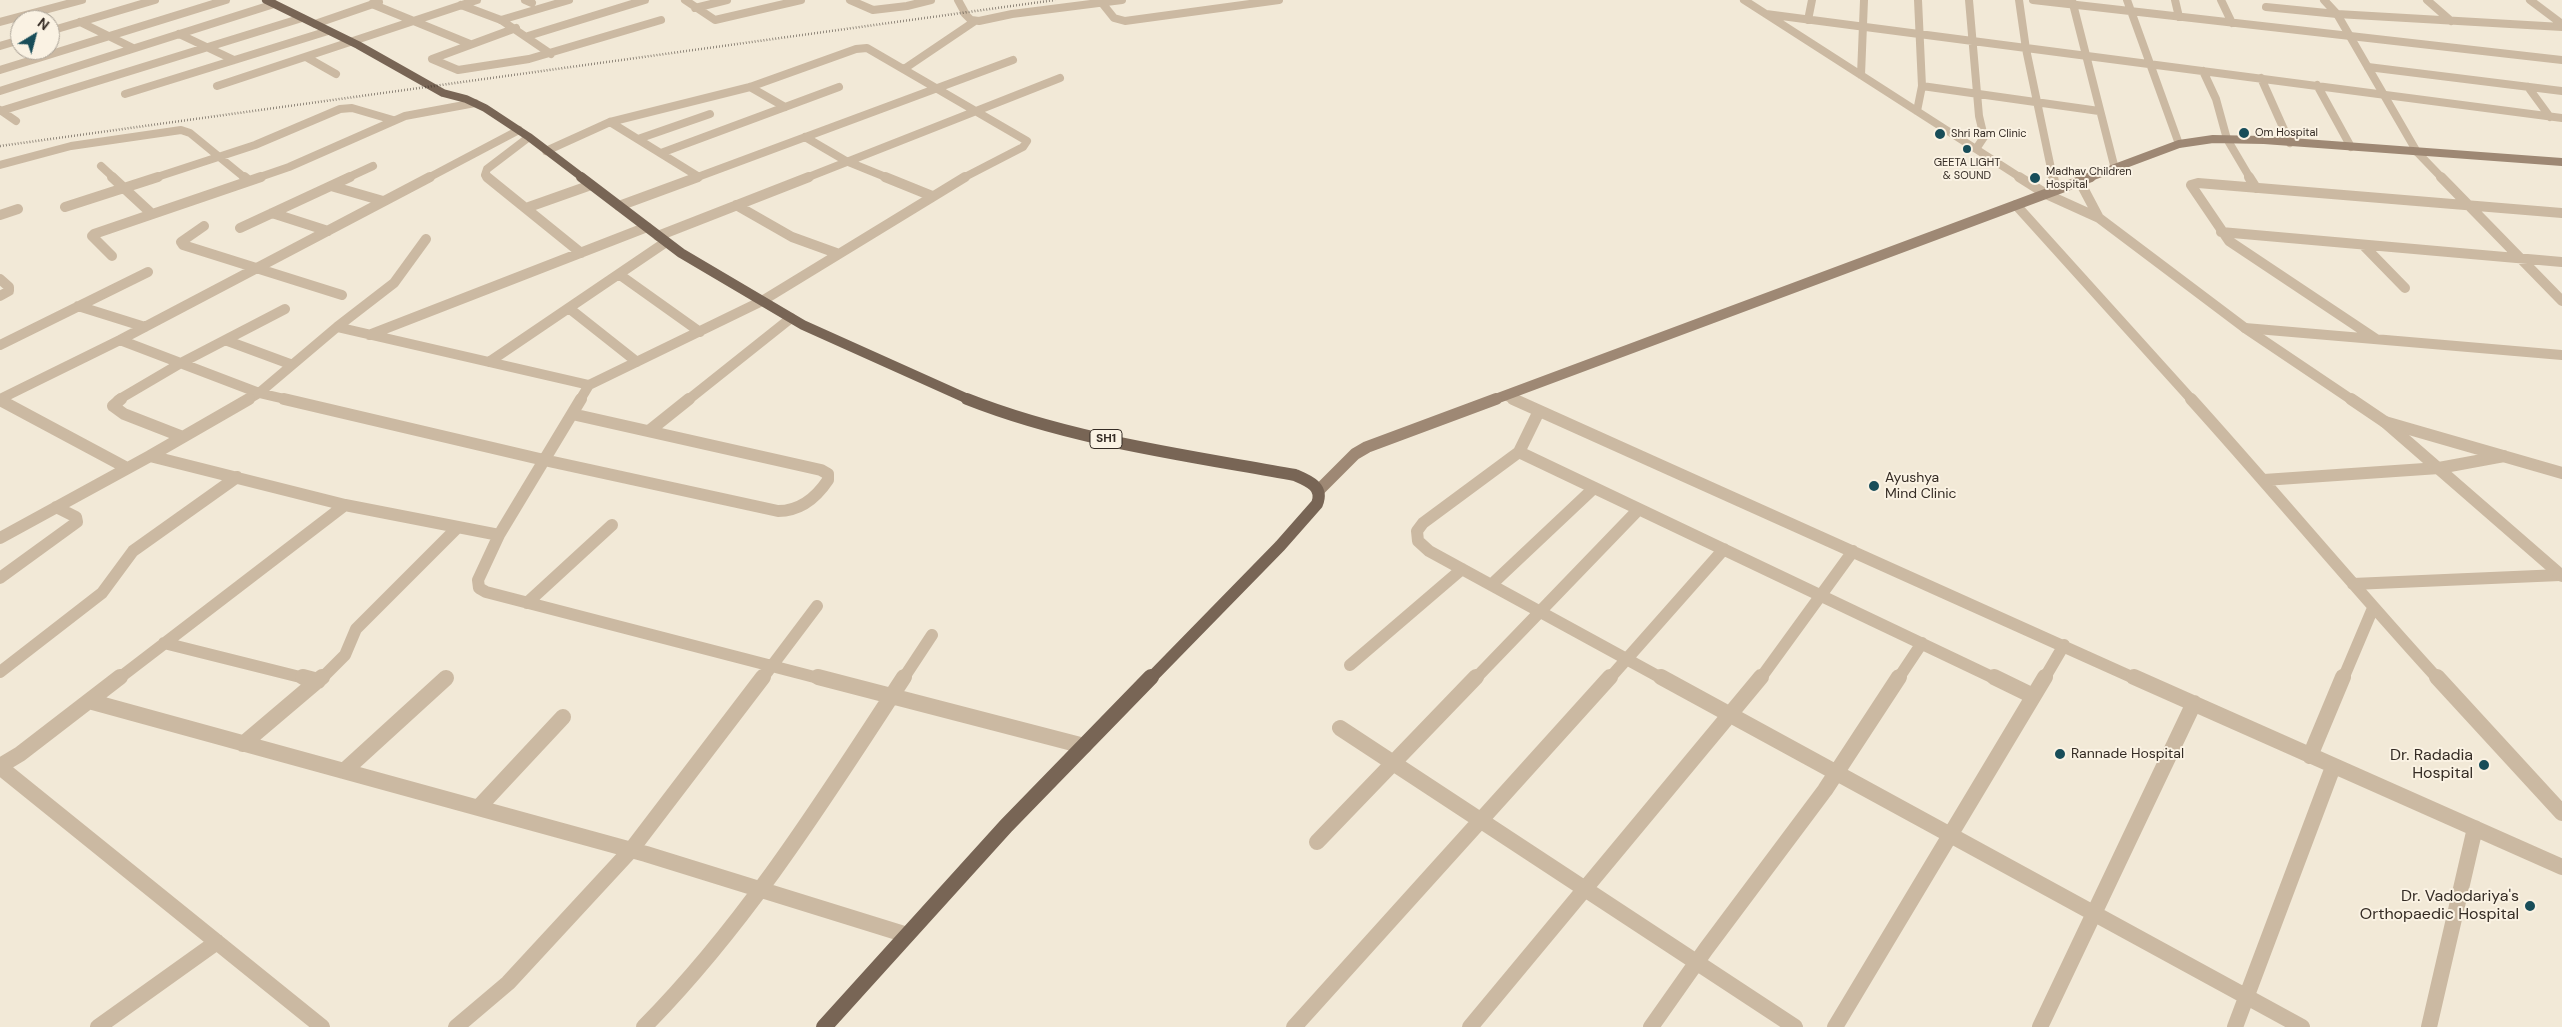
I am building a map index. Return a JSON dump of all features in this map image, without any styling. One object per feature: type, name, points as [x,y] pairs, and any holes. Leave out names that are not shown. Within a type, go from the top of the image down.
[{"type":"main road","name":"SH1","points":[[270,2],[352,42],[443,93],[475,103],[529,137],[681,253],[762,302],[791,318],[949,392],[1000,412],[1061,429],[1138,447],[1295,475],[1309,481],[1319,490]]},
{"type":"main road","points":[[824,1027],[1006,826],[1280,546],[1317,504],[1320,497],[1319,490],[1355,454],[1367,447],[2179,144],[2227,139],[2562,162]]},
{"type":"street","points":[[44,10],[82,0]]},
{"type":"street","points":[[60,27],[155,0]]},
{"type":"street","points":[[0,70],[226,0]]},
{"type":"street","points":[[315,24],[383,0]]},
{"type":"street","points":[[217,86],[477,0]]},
{"type":"street","points":[[501,20],[569,0]]},
{"type":"street","points":[[528,36],[645,0]]},
{"type":"street","points":[[685,0],[711,19],[721,20],[801,0]]},
{"type":"street","points":[[695,8],[727,0]]},
{"type":"street","points":[[850,0],[873,10],[907,6],[931,0]]},
{"type":"street","points":[[958,0],[964,12],[977,21]]},
{"type":"street","points":[[904,69],[977,21],[1122,0]]},
{"type":"street","points":[[1102,3],[1114,18],[1125,21],[1279,0]]},
{"type":"street","points":[[1744,0],[1976,149],[2099,218],[2245,328],[2385,422],[2561,575]]},
{"type":"street","points":[[1761,0],[1762,12]]},
{"type":"street","points":[[1808,20],[1812,0]]},
{"type":"street","points":[[1861,75],[1864,0]]},
{"type":"street","points":[[1917,111],[1922,86],[1918,0]]},
{"type":"street","points":[[1969,0],[1979,94],[1979,116],[1984,140],[1976,149]]},
{"type":"street","points":[[2019,0],[2051,192]]},
{"type":"street","points":[[2033,0],[2073,2],[2131,11],[2232,22],[2269,14],[2336,14],[2562,25]]},
{"type":"street","points":[[2127,0],[2149,66],[2179,144]]},
{"type":"street","points":[[2175,0],[2179,16]]},
{"type":"street","points":[[2221,0],[2232,22]]},
{"type":"street","points":[[2324,0],[2336,14],[2350,36],[2417,152],[2562,301]]},
{"type":"street","points":[[2427,0],[2451,21]]},
{"type":"street","points":[[2530,0],[2562,25]]},
{"type":"street","points":[[0,91],[179,34],[270,2]]},
{"type":"street","points":[[2073,2],[2115,169]]},
{"type":"street","points":[[372,4],[470,44]]},
{"type":"street","points":[[461,5],[501,20],[516,28],[551,54]]},
{"type":"street","points":[[1762,12],[1808,20],[2149,66],[2317,85],[2562,118]]},
{"type":"street","points":[[2269,14],[2350,36],[2562,60]]},
{"type":"street","points":[[0,111],[302,18]]},
{"type":"street","points":[[516,28],[432,59],[454,69],[464,70],[551,54],[661,20]]},
{"type":"street","points":[[80,22],[133,48]]},
{"type":"street","points":[[126,94],[328,31]]},
{"type":"street","points":[[179,34],[234,60]]},
{"type":"street","points":[[546,151],[610,122],[750,87],[862,48],[871,49],[936,89],[1024,138],[1027,144],[932,196],[762,302],[589,385],[499,535],[478,580],[479,588],[486,592],[1084,746]]},
{"type":"street","points":[[306,57],[336,74]]},
{"type":"street","points":[[619,206],[1014,60]]},
{"type":"street","points":[[2368,67],[2562,91]]},
{"type":"street","points":[[2203,71],[2216,99],[2227,139],[2256,188]]},
{"type":"street","points":[[489,362],[620,275],[662,239],[736,205],[1060,78]]},
{"type":"street","points":[[2261,78],[2290,143]]},
{"type":"street","points":[[2317,85],[2351,147]]},
{"type":"street","points":[[1922,86],[2099,110]]},
{"type":"street","points":[[750,87],[785,108]]},
{"type":"street","points":[[660,153],[840,87]]},
{"type":"street","points":[[2528,87],[2550,117]]},
{"type":"street","points":[[112,256],[92,236],[94,234],[289,167],[393,120],[418,113],[475,103]]},
{"type":"street","points":[[65,207],[255,145],[344,108],[352,108],[393,120]]},
{"type":"street","points":[[0,111],[16,121]]},
{"type":"street","points":[[638,139],[710,114]]},
{"type":"street","points":[[610,122],[699,177]]},
{"type":"street","points":[[0,165],[71,146],[181,130],[190,133],[248,181]]},
{"type":"street","points":[[0,400],[145,327],[519,130]]},
{"type":"street","points":[[529,137],[485,172],[581,253]]},
{"type":"street","points":[[805,137],[846,161],[932,196]]},
{"type":"street","points":[[101,166],[152,214]]},
{"type":"street","points":[[240,228],[373,166]]},
{"type":"street","points":[[2080,182],[2099,218]]},
{"type":"street","points":[[2376,339],[2228,241],[2191,185],[2198,182],[2562,213]]},
{"type":"street","points":[[526,208],[591,185]]},
{"type":"street","points":[[330,186],[383,201]]},
{"type":"street","points":[[736,205],[792,237],[839,254]]},
{"type":"street","points":[[2016,205],[2264,480],[2373,608],[2562,814]]},
{"type":"street","points":[[0,215],[18,209]]},
{"type":"street","points":[[272,213],[328,230]]},
{"type":"street","points":[[204,226],[182,239],[183,245],[342,295]]},
{"type":"street","points":[[369,334],[647,228]]},
{"type":"street","points":[[2221,232],[2562,262]]},
{"type":"street","points":[[0,538],[150,456],[259,393],[290,364],[394,283],[426,238]]},
{"type":"street","points":[[2363,245],[2405,288]]},
{"type":"street","points":[[0,344],[148,272]]},
{"type":"street","points":[[620,275],[700,332]]},
{"type":"street","points":[[0,279],[9,287],[9,291],[0,296]]},
{"type":"street","points":[[78,306],[145,327]]},
{"type":"street","points":[[183,437],[124,414],[113,406],[117,401],[181,363],[285,309]]},
{"type":"street","points":[[570,310],[637,362]]},
{"type":"street","points":[[649,431],[791,318]]},
{"type":"street","points":[[337,327],[589,385]]},
{"type":"street","points":[[2245,328],[2562,355]]},
{"type":"street","points":[[120,340],[259,393],[544,460],[786,512],[803,506],[828,480],[828,474],[821,470],[572,414]]},
{"type":"street","points":[[225,340],[290,364]]},
{"type":"street","points":[[1507,396],[2333,767],[2562,867]]},
{"type":"street","points":[[0,400],[127,468]]},
{"type":"street","points":[[1539,411],[1519,452],[1423,523],[1417,530],[1418,541],[1429,551],[1732,714],[1950,836],[2302,1027]]},
{"type":"street","points":[[2385,422],[2562,473]]},
{"type":"street","points":[[1519,452],[2034,696]]},
{"type":"street","points":[[150,456],[345,505],[499,535]]},
{"type":"street","points":[[2264,480],[2439,468],[2504,456]]},
{"type":"street","points":[[0,672],[102,593],[110,585],[123,560],[133,551],[236,477]]},
{"type":"street","points":[[1490,585],[1594,488]]},
{"type":"street","points":[[322,1027],[0,767],[345,505]]},
{"type":"street","points":[[0,578],[77,522],[76,517],[56,507]]},
{"type":"street","points":[[1317,842],[1639,509]]},
{"type":"street","points":[[527,603],[612,525]]},
{"type":"street","points":[[243,744],[318,681],[345,655],[356,628],[458,527]]},
{"type":"street","points":[[1294,1027],[1480,819],[1629,659],[1724,549]]},
{"type":"street","points":[[1470,1027],[1732,714],[1773,663],[1820,594],[1854,551]]},
{"type":"street","points":[[1350,665],[1462,569]]},
{"type":"street","points":[[2352,584],[2561,575]]},
{"type":"street","points":[[456,1027],[508,983],[631,850],[817,606]]},
{"type":"street","points":[[2310,756],[2373,608]]},
{"type":"street","points":[[644,1027],[672,1000],[712,953],[760,890],[893,696],[932,635]]},
{"type":"street","points":[[164,643],[318,681]]},
{"type":"street","points":[[1651,1027],[1837,772],[1922,643]]},
{"type":"street","points":[[1835,1027],[2064,645]]},
{"type":"street","points":[[344,770],[446,678]]},
{"type":"street","points":[[88,701],[631,850],[907,935]]},
{"type":"street","points":[[2040,1027],[2092,913],[2194,703]]},
{"type":"street","points":[[478,808],[564,717]]},
{"type":"street","points":[[1340,728],[1795,1027]]},
{"type":"street","points":[[2235,1027],[2333,767]]},
{"type":"street","points":[[2429,1027],[2475,828]]},
{"type":"street","points":[[98,1027],[217,942]]},
{"type":"railway","points":[[0,146],[1055,0]]},
{"type":"place","name":"Om Hospital","points":[[2244,133]]},
{"type":"place","name":"Shri Ram Clinic","points":[[1940,134]]},
{"type":"place","name":"GEETA LIGHT & SOUND","points":[[1967,149]]},
{"type":"place","name":"Madhav Children Hospital","points":[[2035,178]]},
{"type":"place","name":"Ayushya Mind Clinic","points":[[1874,486]]},
{"type":"place","name":"Rannade Hospital","points":[[2060,754]]},
{"type":"place","name":"Dr. Radadia Hospital","points":[[2484,765]]},
{"type":"place","name":"Dr. Vadodariya's Orthopaedic Hospital","points":[[2530,906]]}]
